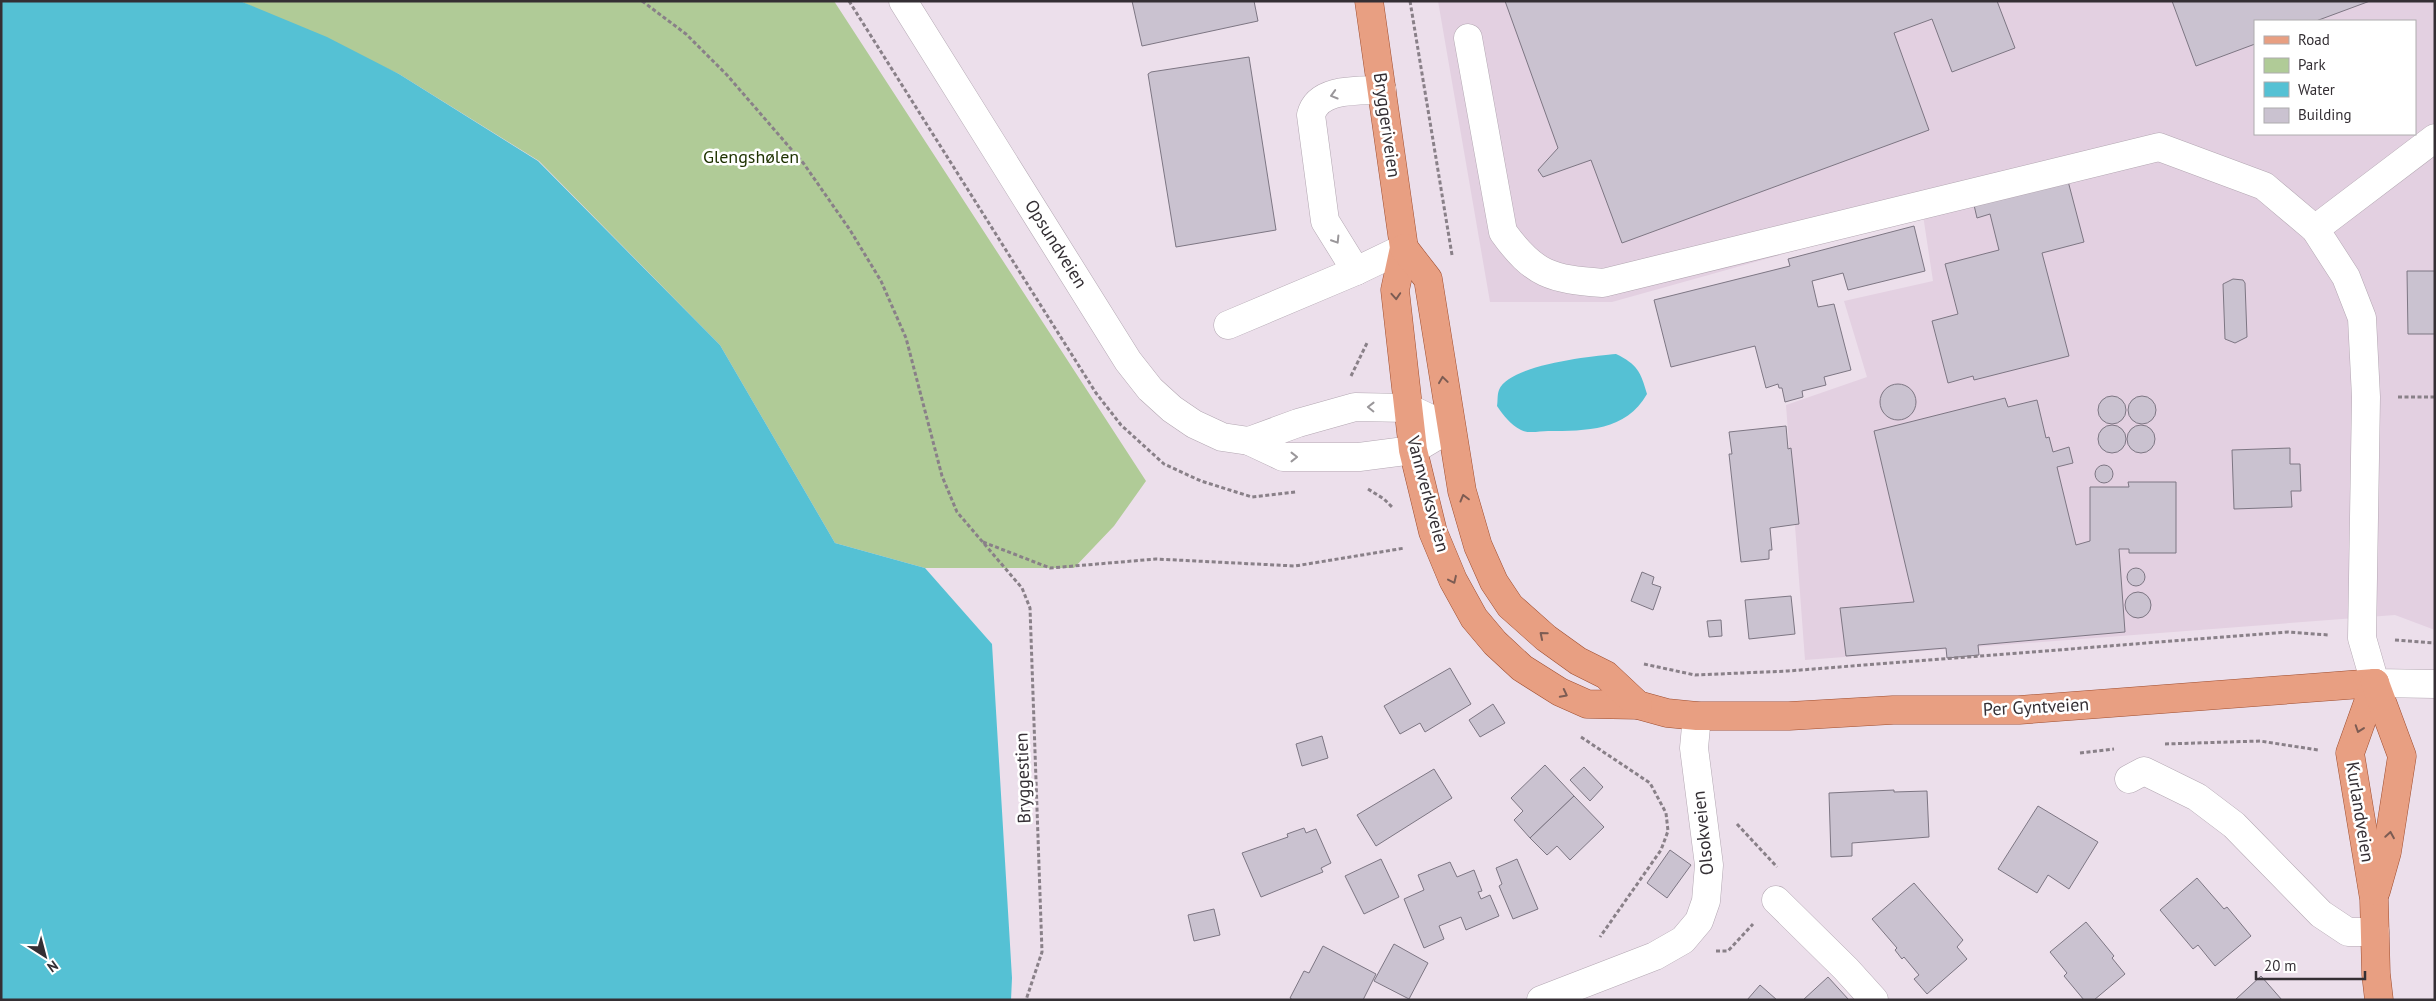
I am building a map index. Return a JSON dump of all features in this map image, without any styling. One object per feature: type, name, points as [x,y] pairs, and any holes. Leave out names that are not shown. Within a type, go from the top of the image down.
[{"type":"main road","name":"Bryggeriveien","points":[[1369,1],[1404,248],[1395,290],[1408,408]]},
{"type":"main road","name":"Bryggeriveien","points":[[1404,248],[1428,279],[1450,428]]},
{"type":"main road","name":"Vannverksveien","points":[[1408,408],[1413,450],[1433,532],[1452,580],[1474,618],[1495,643],[1522,668],[1560,692],[1587,704],[1638,705],[1667,713],[1697,716]]},
{"type":"main road","name":"Vannverksveien","points":[[1450,428],[1462,491],[1478,546],[1494,582],[1510,606],[1546,638],[1578,661],[1606,675],[1638,705]]},
{"type":"main road","name":"Per Gyntveien","points":[[1697,716],[1789,716],[1894,710],[2020,710],[2375,683]]},
{"type":"main road","name":"Kurlandveien","points":[[2374,899],[2387,852],[2402,756],[2375,683]]},
{"type":"main road","name":"Kurlandveien","points":[[2375,683],[2350,753],[2374,899],[2374,932],[2380,1000]]},
{"type":"street","name":"Opsundveien","points":[[902,1],[1128,361],[1150,389],[1172,409],[1194,424],[1222,437],[1249,441],[1283,457],[1359,457],[1413,450],[1450,428]]},
{"type":"street","points":[[1468,38],[1503,232],[1518,254],[1543,273],[1580,281],[1603,283],[2159,147],[2264,186],[2315,229],[2346,278],[2362,318],[2366,397],[2362,638],[2375,683],[2435,684]]},
{"type":"street","points":[[1356,271],[1325,221],[1311,115],[1317,104],[1331,94],[1382,90]]},
{"type":"street","points":[[2315,229],[2435,138]]},
{"type":"street","points":[[1228,325],[1356,271],[1404,248]]},
{"type":"street","name":"Opsundveien","points":[[1249,441],[1298,423],[1355,407],[1408,408],[1450,428]]},
{"type":"street","name":"Olsokveien","points":[[1541,1000],[1655,956],[1683,940],[1699,921],[1709,886],[1709,865],[1694,748],[1697,716]]},
{"type":"street","points":[[2129,779],[2144,771],[2197,797],[2234,826],[2321,914],[2348,932],[2374,932]]},
{"type":"street","points":[[1781,904],[1874,1000]]},
{"type":"path","name":"Bryggestien","points":[[642,1],[686,34],[727,75],[804,164],[850,230],[881,281],[906,338],[942,476],[957,512],[1022,588],[1030,608],[1042,952],[1026,1000]]},
{"type":"path","points":[[1410,1],[1454,262]]},
{"type":"path","points":[[1352,382],[1351,375],[1372,335]]},
{"type":"path","points":[[982,542],[1050,568],[1156,559],[1295,566],[1406,548]]},
{"type":"path","points":[[1641,662],[1695,676],[1788,671],[2288,632],[2435,643]]},
{"type":"path","points":[[1575,734],[1650,783],[1666,813],[1668,831],[1661,850],[1600,937]]},
{"type":"path","points":[[2204,741],[2260,741],[2322,751]]},
{"type":"path","points":[[1683,940],[1717,952],[1728,951],[1781,904],[1790,881],[1733,819]]},
{"type":"shaded area","points":[[1438,1],[2435,1],[2435,630],[2395,615],[1805,660],[1786,405],[1867,377],[1844,301],[1933,281],[1923,215],[1612,302],[1490,302]]},
{"type":"green space","name":"Glengshølen","points":[[240,1],[834,1],[1146,481],[1114,526],[1074,568],[925,568],[835,543],[720,345],[539,161],[399,74]]},
{"type":"water","points":[[1,1],[240,1],[327,37],[399,74],[538,161],[720,345],[835,543],[925,568],[992,644],[1012,978],[1011,1000],[1,1000]]},
{"type":"water","points":[[1616,354],[1629,361],[1637,369],[1647,394],[1638,406],[1616,422],[1590,429],[1527,432],[1510,422],[1497,406],[1499,390],[1506,381],[1518,374],[1552,363]]},
{"type":"building","points":[[1132,1],[1254,1],[1258,21],[1142,46]]},
{"type":"building","points":[[1505,1],[1997,1],[2015,48],[1952,72],[1932,19],[1894,33],[1929,130],[1622,243],[1591,160],[1543,177],[1538,170],[1558,148]]},
{"type":"building","points":[[2172,1],[2370,1],[2319,20],[2254,20],[2254,44],[2196,66]]},
{"type":"building","points":[[1249,57],[1276,230],[1176,247],[1148,74]]},
{"type":"building","points":[[2068,181],[2084,242],[2042,253],[2069,356],[1974,380],[1973,376],[1948,383],[1932,321],[1958,314],[1945,264],[1999,250],[1990,214],[1977,218],[1974,205]]},
{"type":"building","points":[[1914,226],[1925,271],[1848,290],[1843,273],[1812,281],[1818,307],[1834,304],[1851,370],[1824,377],[1826,385],[1802,391],[1803,397],[1785,402],[1782,388],[1779,388],[1778,384],[1766,388],[1755,346],[1671,367],[1654,300],[1790,266],[1788,259]]},
{"type":"building","points":[[2407,271],[2435,271],[2435,334],[2408,334]]},
{"type":"building","points":[[2233,279],[2243,280],[2245,283],[2247,337],[2235,343],[2225,339],[2223,284]]},
{"type":"building","points":[[1898,384],[1905,385],[1911,389],[1915,395],[1915,409],[1911,415],[1905,419],[1898,420],[1891,419],[1885,415],[1881,409],[1880,402],[1881,395],[1885,389],[1891,385]]},
{"type":"building","points":[[2112,396],[2122,400],[2126,410],[2122,420],[2112,424],[2102,420],[2098,410],[2102,400]]},
{"type":"building","points":[[2142,396],[2152,400],[2156,410],[2152,420],[2142,424],[2132,420],[2128,410],[2132,400]]},
{"type":"building","points":[[2005,398],[2008,407],[2037,400],[2046,438],[2049,437],[2053,452],[2069,447],[2073,463],[2057,467],[2076,545],[2090,541],[2090,487],[2129,487],[2128,482],[2176,482],[2176,553],[2129,553],[2129,549],[2119,549],[2125,632],[1978,645],[1979,655],[1947,658],[1946,648],[1846,656],[1840,608],[1914,602],[1874,431]]},
{"type":"building","points":[[2112,425],[2122,429],[2126,439],[2122,449],[2112,453],[2102,449],[2098,439],[2102,429]]},
{"type":"building","points":[[2141,425],[2151,429],[2155,439],[2151,449],[2141,453],[2131,449],[2127,439],[2131,429]]},
{"type":"building","points":[[1786,426],[1788,449],[1791,448],[1799,524],[1770,528],[1772,550],[1769,550],[1769,559],[1741,562],[1729,454],[1732,454],[1729,432]]},
{"type":"building","points":[[2290,448],[2290,464],[2300,464],[2301,491],[2291,491],[2292,507],[2234,509],[2232,450]]},
{"type":"building","points":[[2104,465],[2110,468],[2113,474],[2110,480],[2104,483],[2098,480],[2095,474],[2098,468]]},
{"type":"building","points":[[2132,568],[2140,568],[2145,573],[2143,584],[2132,586],[2127,581],[2127,573]]},
{"type":"building","points":[[1642,572],[1654,577],[1652,584],[1661,587],[1653,610],[1631,601]]},
{"type":"building","points":[[2138,592],[2147,596],[2151,605],[2147,614],[2138,618],[2129,614],[2125,605],[2129,596]]},
{"type":"building","points":[[1791,596],[1795,634],[1749,639],[1745,600]]},
{"type":"building","points":[[1721,620],[1722,636],[1709,637],[1707,621]]},
{"type":"building","points":[[1450,668],[1471,704],[1425,732],[1420,723],[1400,734],[1384,706]]},
{"type":"building","points":[[1493,704],[1505,723],[1480,737],[1469,720]]},
{"type":"building","points":[[1322,736],[1328,758],[1302,766],[1296,744]]},
{"type":"building","points":[[1545,765],[1574,796],[1530,838],[1514,820],[1523,811],[1511,798]]},
{"type":"building","points":[[1584,767],[1603,787],[1590,801],[1570,780]]},
{"type":"building","points":[[1434,769],[1452,798],[1376,846],[1357,815]]},
{"type":"building","points":[[1894,790],[1894,792],[1927,791],[1929,837],[1852,843],[1852,856],[1831,857],[1829,793]]},
{"type":"building","points":[[1574,796],[1604,827],[1570,860],[1557,846],[1547,855],[1530,838]]},
{"type":"building","points":[[2038,806],[2098,842],[2069,889],[2048,875],[2037,893],[1998,869]]},
{"type":"building","points":[[1304,828],[1306,833],[1316,829],[1331,863],[1321,868],[1323,872],[1261,897],[1242,853],[1288,837],[1287,834]]},
{"type":"building","points":[[1670,850],[1691,865],[1667,898],[1647,883]]},
{"type":"building","points":[[1381,859],[1399,897],[1364,914],[1345,876]]},
{"type":"building","points":[[1517,859],[1538,909],[1513,919],[1499,886],[1502,884],[1496,868]]},
{"type":"building","points":[[1450,862],[1457,877],[1474,870],[1482,891],[1478,892],[1481,899],[1490,895],[1499,916],[1466,930],[1461,917],[1439,926],[1444,939],[1424,948],[1404,899],[1424,890],[1418,875]]},
{"type":"building","points":[[2197,878],[2224,909],[2227,907],[2251,936],[2215,966],[2198,945],[2193,949],[2160,910]]},
{"type":"building","points":[[1914,883],[1963,940],[1957,947],[1967,959],[1927,994],[1914,979],[1919,975],[1904,957],[1902,959],[1895,950],[1897,948],[1872,919]]},
{"type":"building","points":[[1214,909],[1220,935],[1194,941],[1188,915]]},
{"type":"building","points":[[2086,922],[2114,956],[2112,958],[2125,974],[2094,1000],[2084,1000],[2064,976],[2067,973],[2050,952]]},
{"type":"building","points":[[1394,944],[1428,963],[1409,999],[1374,981]]},
{"type":"building","points":[[1323,946],[1376,974],[1363,1000],[1293,1000],[1290,998],[1304,971],[1309,973]]},
{"type":"building","points":[[2261,976],[2282,1000],[2235,1000]]},
{"type":"building","points":[[1828,977],[1849,1000],[1803,1000]]},
{"type":"building","points":[[1760,985],[1777,1000],[1747,1000]]}]
